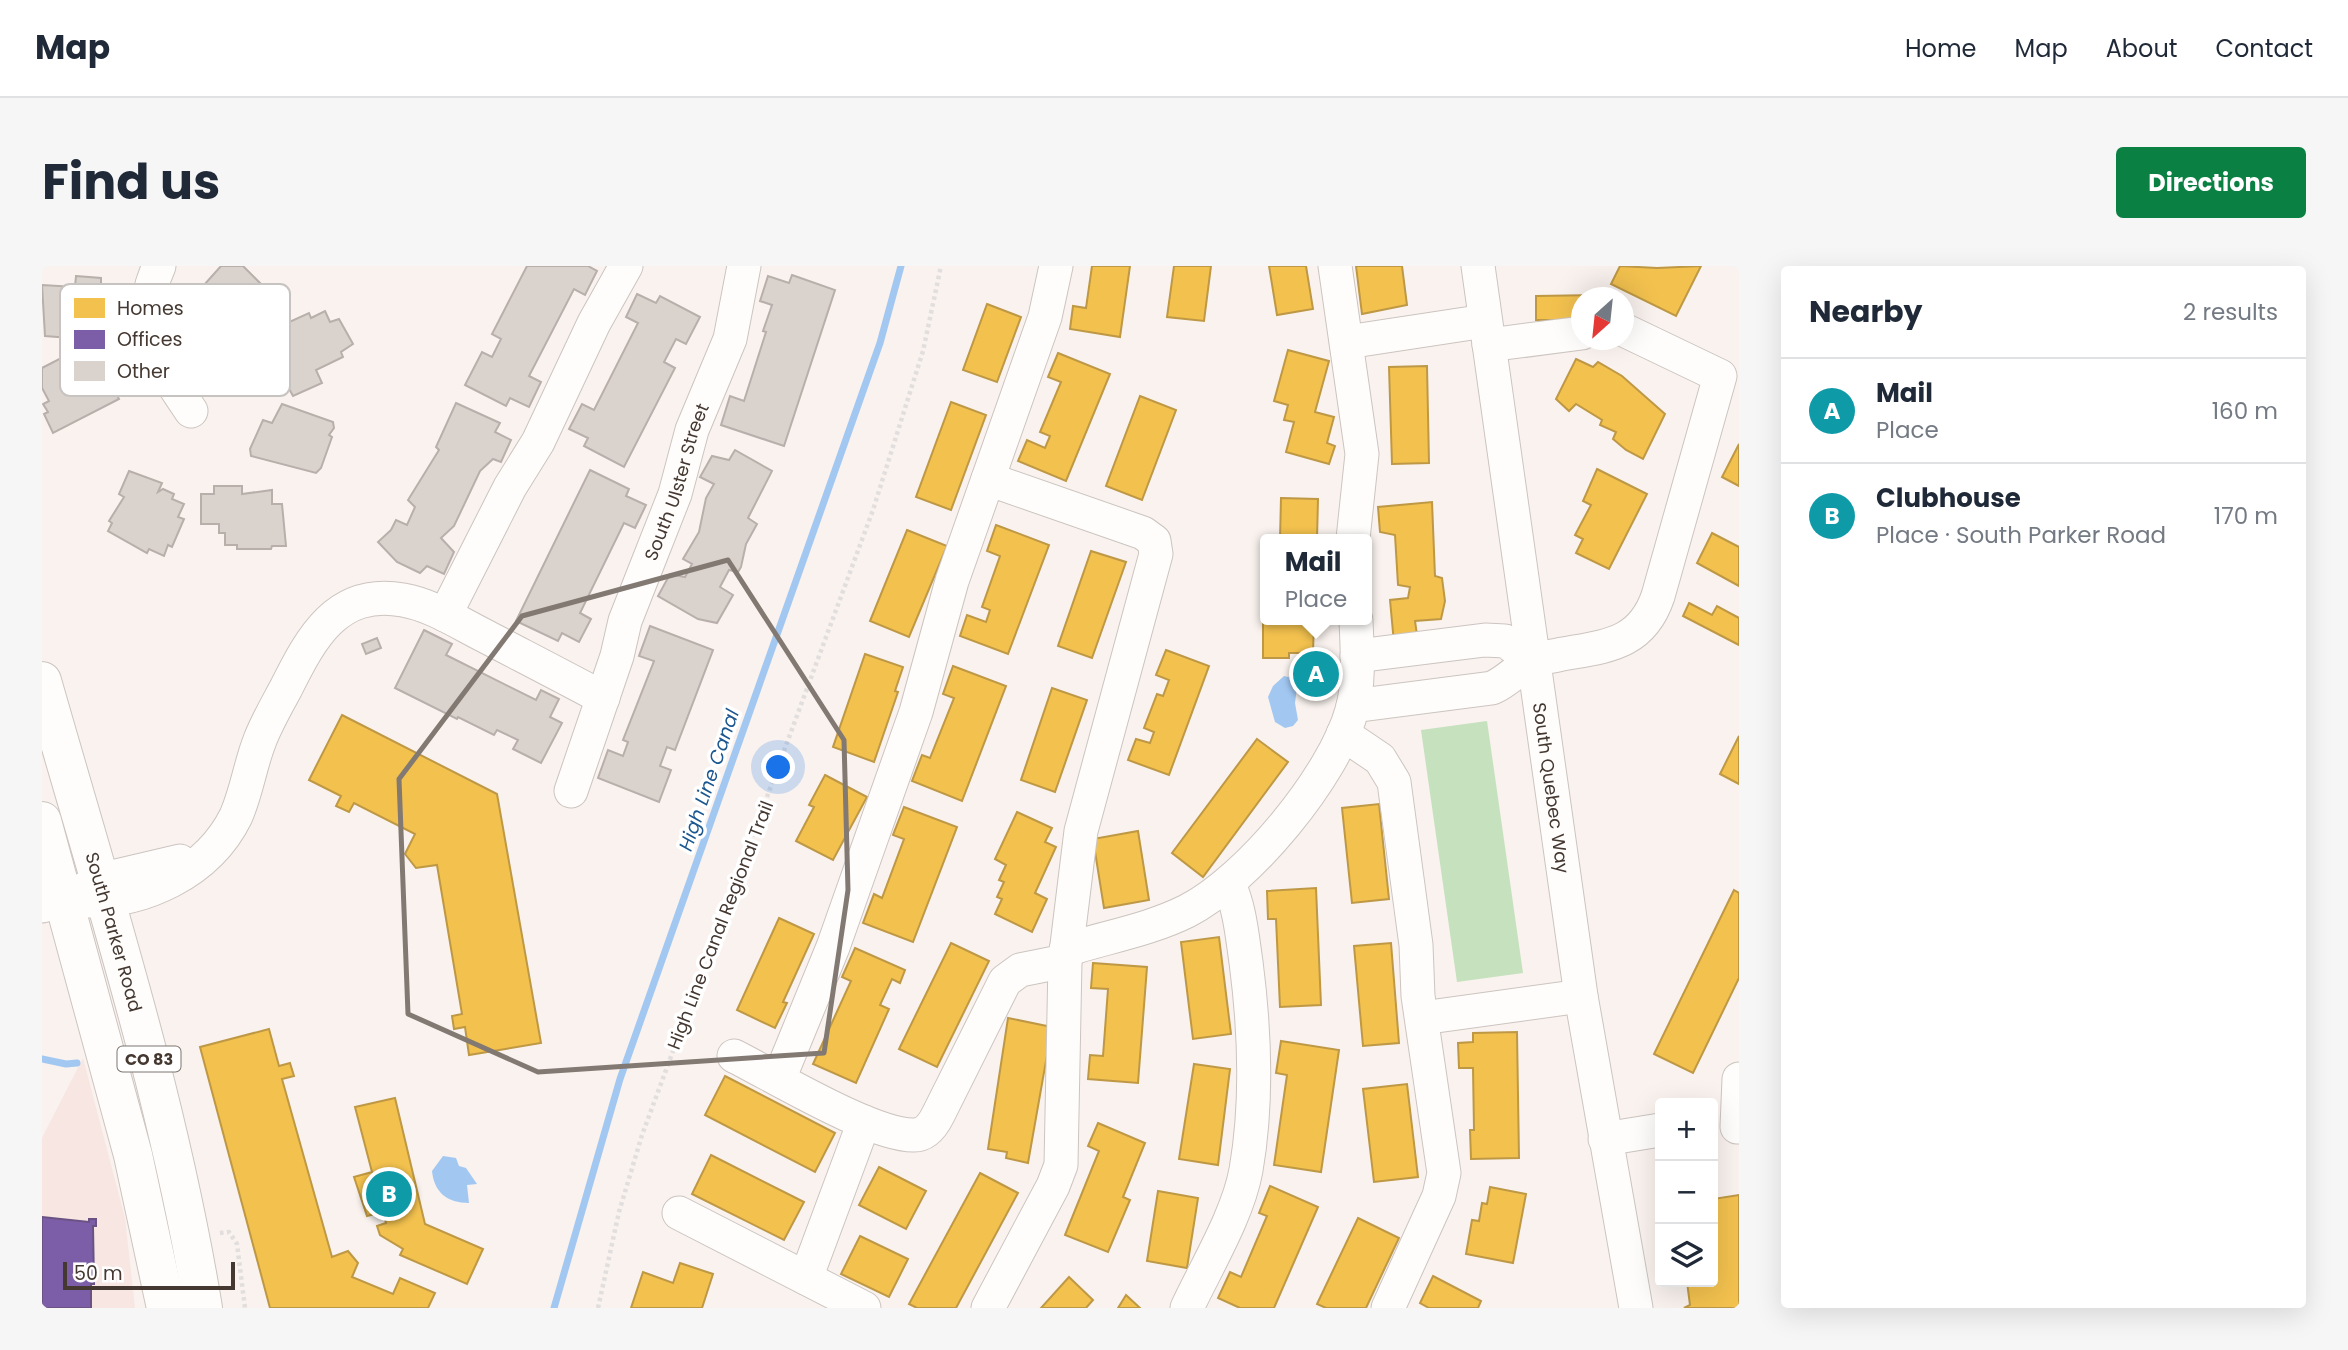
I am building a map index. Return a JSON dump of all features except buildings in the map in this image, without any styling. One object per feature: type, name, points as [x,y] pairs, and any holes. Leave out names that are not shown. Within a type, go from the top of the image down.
[{"type":"main road","name":"South Parker Road","points":[[42,681],[167,1127],[204,1308]]},
{"type":"main road","name":"South Parker Road","points":[[42,821],[54,903],[133,1155],[166,1308]]},
{"type":"street","points":[[154,284],[159,266]]},
{"type":"street","points":[[445,615],[510,487],[538,442],[594,323],[626,266]]},
{"type":"street","name":"South Ulster Street","points":[[571,792],[603,698],[625,621],[675,494],[692,430],[730,340],[744,266]]},
{"type":"street","points":[[779,1079],[859,878],[916,712],[946,603],[1045,317],[1056,266]]},
{"type":"street","points":[[1335,266],[1363,454],[1354,534]]},
{"type":"street","name":"South Quebec Way","points":[[1478,266],[1581,996],[1636,1308]]},
{"type":"street","points":[[1347,342],[1487,333],[1571,333]]},
{"type":"street","points":[[1348,720],[1492,688],[1510,680],[1533,660],[1620,641],[1647,623],[1658,596],[1720,376],[1634,335]]},
{"type":"street","points":[[181,396],[191,411]]},
{"type":"street","points":[[988,479],[1138,530],[1151,538],[1155,546],[1153,568],[1085,813],[1065,955],[1061,1165],[1053,1186],[988,1308]]},
{"type":"street","points":[[54,903],[102,891],[180,879],[225,835],[245,794],[262,734],[309,643],[322,625],[345,609],[374,600],[402,600],[445,615],[603,698]]},
{"type":"street","points":[[734,1056],[864,1122],[910,1135],[925,1132],[943,1106],[1005,981],[1020,970],[1176,916],[1229,884],[1299,804],[1348,720],[1357,656],[1356,625]]},
{"type":"street","points":[[1357,656],[1485,639],[1505,641],[1533,660]]},
{"type":"street","points":[[1348,720],[1380,759],[1394,782],[1416,945],[1422,1018],[1445,1178],[1440,1196],[1388,1308]]},
{"type":"street","points":[[1188,1308],[1233,1208],[1246,1170],[1254,1068],[1254,1025],[1240,920],[1229,884]]},
{"type":"street","points":[[1422,1018],[1581,996]]},
{"type":"street","points":[[1729,1127],[1739,1079]]},
{"type":"street","points":[[806,1278],[864,1122]]},
{"type":"street","points":[[1605,1139],[1655,1131]]},
{"type":"street","points":[[679,1213],[864,1308]]},
{"type":"path","name":"High Line Canal Regional Trail","points":[[598,1308],[619,1212],[642,1135],[873,510],[923,351],[941,266]]},
{"type":"path","points":[[220,1233],[229,1232],[237,1244],[245,1308]]},
{"type":"highlighted area","points":[[728,560],[844,740],[848,890],[824,1053],[538,1072],[408,1014],[399,779],[522,616]]},
{"type":"shaded area","points":[[83,1058],[125,1218],[135,1308],[42,1308],[42,1138]]},
{"type":"green space","points":[[1487,721],[1523,973],[1457,982],[1421,730]]},
{"type":"water","points":[[1284,676],[1292,678],[1297,688],[1295,703],[1298,720],[1293,726],[1285,728],[1275,722],[1268,697],[1273,686]]},
{"type":"water","points":[[443,1156],[456,1158],[459,1166],[466,1168],[477,1184],[467,1185],[469,1203],[448,1198],[436,1185],[432,1171]]},
{"type":"waterway","name":"High Line Canal","points":[[554,1308],[620,1079],[880,343],[901,266]]},
{"type":"waterway","points":[[42,1059],[66,1064],[77,1063]]},
{"type":"place","name":"Mail","points":[[1316,674]]},
{"type":"place","name":"Clubhouse","points":[[389,1194]]}]
